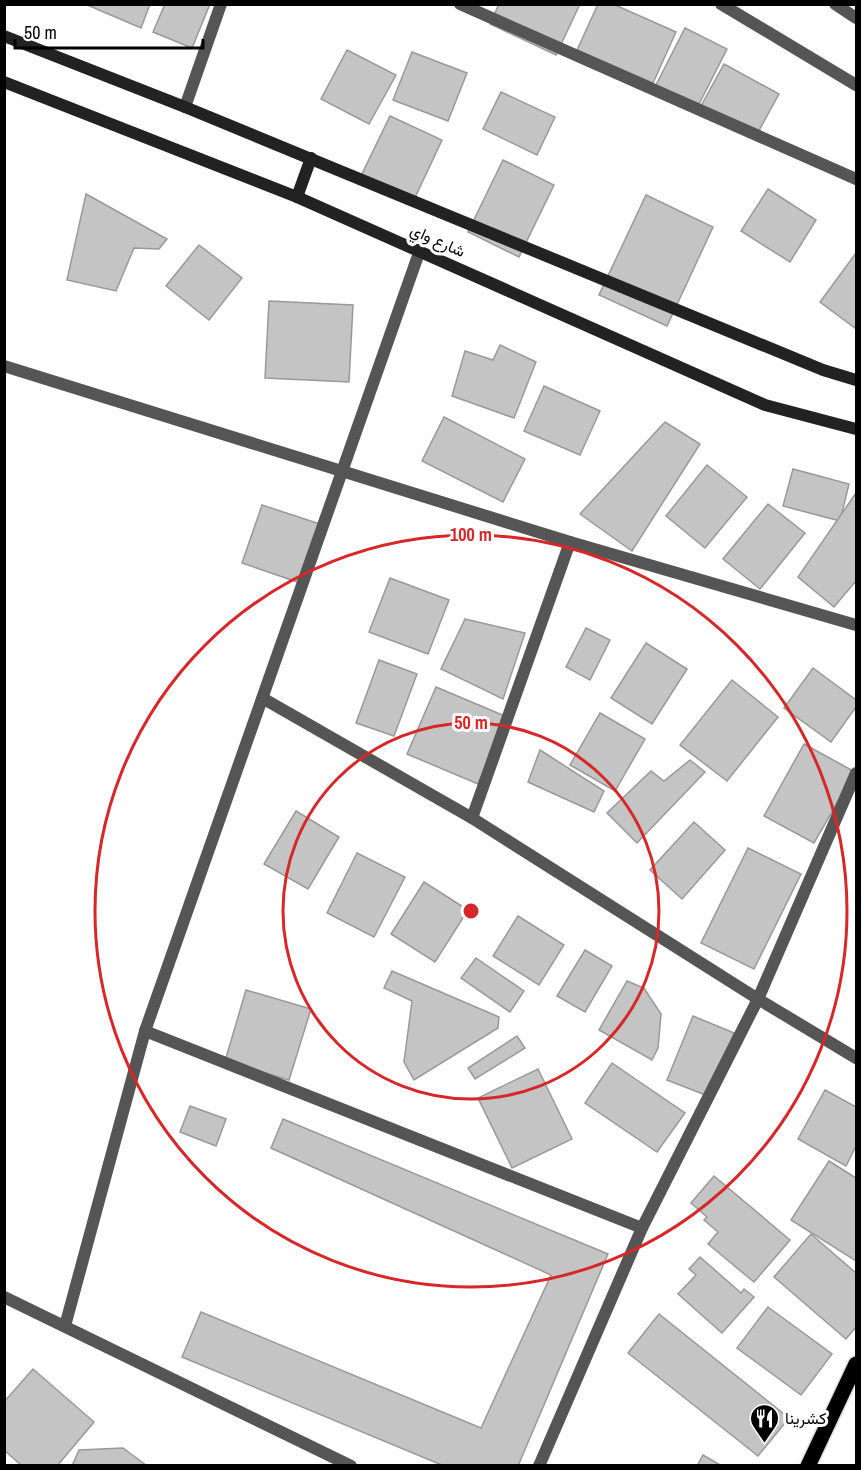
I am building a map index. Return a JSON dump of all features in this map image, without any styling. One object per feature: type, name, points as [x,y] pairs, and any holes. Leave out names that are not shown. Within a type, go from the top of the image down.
[{"type":"main road","points":[[808,1466],[856,1364]]},
{"type":"street","points":[[185,107],[221,4]]},
{"type":"street","points":[[460,4],[856,179]]},
{"type":"street","points":[[722,4],[856,85]]},
{"type":"street","points":[[835,4],[856,18]]},
{"type":"street","name":"شارع واي","points":[[4,36],[311,158],[823,370],[856,380]]},
{"type":"street","name":"شارع واي","points":[[4,82],[297,197],[765,405],[856,429]]},
{"type":"street","points":[[297,197],[311,158]]},
{"type":"street","points":[[65,1326],[145,1031],[264,699],[342,469],[420,250]]},
{"type":"street","points":[[4,366],[342,469],[570,542],[856,625]]},
{"type":"street","points":[[472,818],[570,542]]},
{"type":"street","points":[[264,699],[472,818],[758,999],[856,1058]]},
{"type":"street","points":[[539,1466],[642,1228],[758,999],[856,773]]},
{"type":"street","points":[[145,1031],[642,1228]]},
{"type":"street","points":[[4,1297],[351,1466]]},
{"type":"building","points":[[85,4],[150,4],[141,28]]},
{"type":"building","points":[[165,4],[210,4],[192,48],[153,32]]},
{"type":"building","points":[[499,4],[580,4],[556,55],[490,24]]},
{"type":"building","points":[[598,4],[613,4],[676,32],[653,83],[577,50]]},
{"type":"building","points":[[685,28],[727,49],[695,112],[653,91]]},
{"type":"building","points":[[347,50],[396,75],[369,124],[321,99]]},
{"type":"building","points":[[412,52],[467,73],[448,121],[393,100]]},
{"type":"building","points":[[724,64],[779,94],[756,136],[701,106]]},
{"type":"building","points":[[501,92],[555,117],[537,155],[483,129]]},
{"type":"building","points":[[390,116],[442,140],[412,204],[359,180]]},
{"type":"building","points":[[503,160],[554,185],[519,257],[468,232]]},
{"type":"building","points":[[768,189],[816,220],[790,262],[741,231]]},
{"type":"building","points":[[86,194],[167,239],[159,249],[134,248],[116,291],[67,280]]},
{"type":"building","points":[[646,195],[713,227],[667,326],[599,295]]},
{"type":"building","points":[[199,245],[242,278],[209,320],[166,286]]},
{"type":"building","points":[[856,253],[856,325],[855,328],[820,302]]},
{"type":"building","points":[[269,301],[353,305],[349,382],[265,378]]},
{"type":"building","points":[[500,345],[536,362],[514,418],[452,396],[465,351],[493,360]]},
{"type":"building","points":[[544,386],[600,411],[580,455],[524,431]]},
{"type":"building","points":[[444,417],[525,459],[503,502],[422,461]]},
{"type":"building","points":[[665,422],[700,444],[632,551],[580,514]]},
{"type":"building","points":[[707,465],[747,497],[705,548],[666,516]]},
{"type":"building","points":[[793,469],[849,484],[840,521],[783,506]]},
{"type":"building","points":[[856,493],[856,581],[834,607],[798,577]]},
{"type":"building","points":[[768,504],[805,533],[760,589],[723,559]]},
{"type":"building","points":[[262,505],[326,526],[306,585],[242,563]]},
{"type":"building","points":[[390,578],[449,600],[428,654],[369,632]]},
{"type":"building","points":[[465,619],[525,633],[503,699],[441,669]]},
{"type":"building","points":[[586,628],[610,640],[590,680],[566,667]]},
{"type":"building","points":[[646,643],[687,669],[652,724],[611,698]]},
{"type":"building","points":[[379,660],[417,674],[394,736],[356,723]]},
{"type":"building","points":[[813,668],[856,700],[856,707],[831,742],[784,708]]},
{"type":"building","points":[[732,680],[778,717],[727,781],[680,745]]},
{"type":"building","points":[[436,687],[507,717],[478,784],[407,754]]},
{"type":"building","points":[[600,713],[645,739],[615,791],[570,765]]},
{"type":"building","points":[[804,744],[855,772],[814,843],[764,816]]},
{"type":"building","points":[[540,750],[604,791],[594,812],[528,782]]},
{"type":"building","points":[[690,760],[705,772],[637,843],[607,813],[651,771],[664,781]]},
{"type":"building","points":[[296,811],[339,837],[308,889],[264,864]]},
{"type":"building","points":[[694,822],[725,850],[682,899],[650,870]]},
{"type":"building","points":[[748,848],[801,874],[754,969],[701,943]]},
{"type":"building","points":[[357,853],[405,877],[374,937],[327,913]]},
{"type":"building","points":[[424,882],[468,910],[435,962],[391,934]]},
{"type":"building","points":[[518,916],[564,945],[539,985],[493,956]]},
{"type":"building","points":[[585,950],[612,966],[585,1012],[557,996]]},
{"type":"building","points":[[476,958],[524,991],[510,1012],[461,978]]},
{"type":"building","points":[[392,971],[499,1017],[498,1028],[414,1080],[404,1062],[412,1001],[384,988]]},
{"type":"building","points":[[627,981],[644,988],[661,1014],[658,1048],[652,1060],[599,1030]]},
{"type":"building","points":[[246,990],[311,1009],[289,1080],[225,1061]]},
{"type":"building","points":[[693,1016],[734,1033],[708,1096],[667,1080]]},
{"type":"building","points":[[517,1036],[525,1048],[475,1079],[468,1068]]},
{"type":"building","points":[[612,1063],[685,1113],[657,1152],[585,1103]]},
{"type":"building","points":[[538,1069],[572,1139],[512,1168],[478,1098]]},
{"type":"building","points":[[825,1090],[856,1107],[856,1146],[846,1166],[798,1139]]},
{"type":"building","points":[[190,1106],[226,1119],[216,1146],[180,1132]]},
{"type":"building","points":[[283,1119],[608,1254],[518,1466],[444,1466],[182,1357],[201,1312],[481,1428],[551,1275],[271,1148]]},
{"type":"building","points":[[829,1161],[856,1178],[856,1261],[791,1220]]},
{"type":"building","points":[[714,1176],[790,1240],[754,1282],[708,1244],[718,1232],[704,1220],[707,1217],[691,1203]]},
{"type":"building","points":[[811,1234],[856,1273],[856,1327],[846,1339],[774,1277]]},
{"type":"building","points":[[700,1257],[741,1293],[744,1289],[754,1297],[722,1333],[678,1294],[696,1275],[689,1269]]},
{"type":"building","points":[[768,1307],[832,1354],[801,1395],[737,1348]]},
{"type":"building","points":[[659,1314],[789,1418],[758,1456],[628,1353]]},
{"type":"building","points":[[33,1369],[94,1422],[57,1466],[22,1466],[4,1450],[4,1402]]},
{"type":"building","points":[[123,1448],[147,1466],[72,1466],[79,1450]]},
{"type":"building","points":[[703,1455],[722,1466],[697,1466]]},
{"type":"place","name":"كشرينا","points":[[764,1444]]}]
